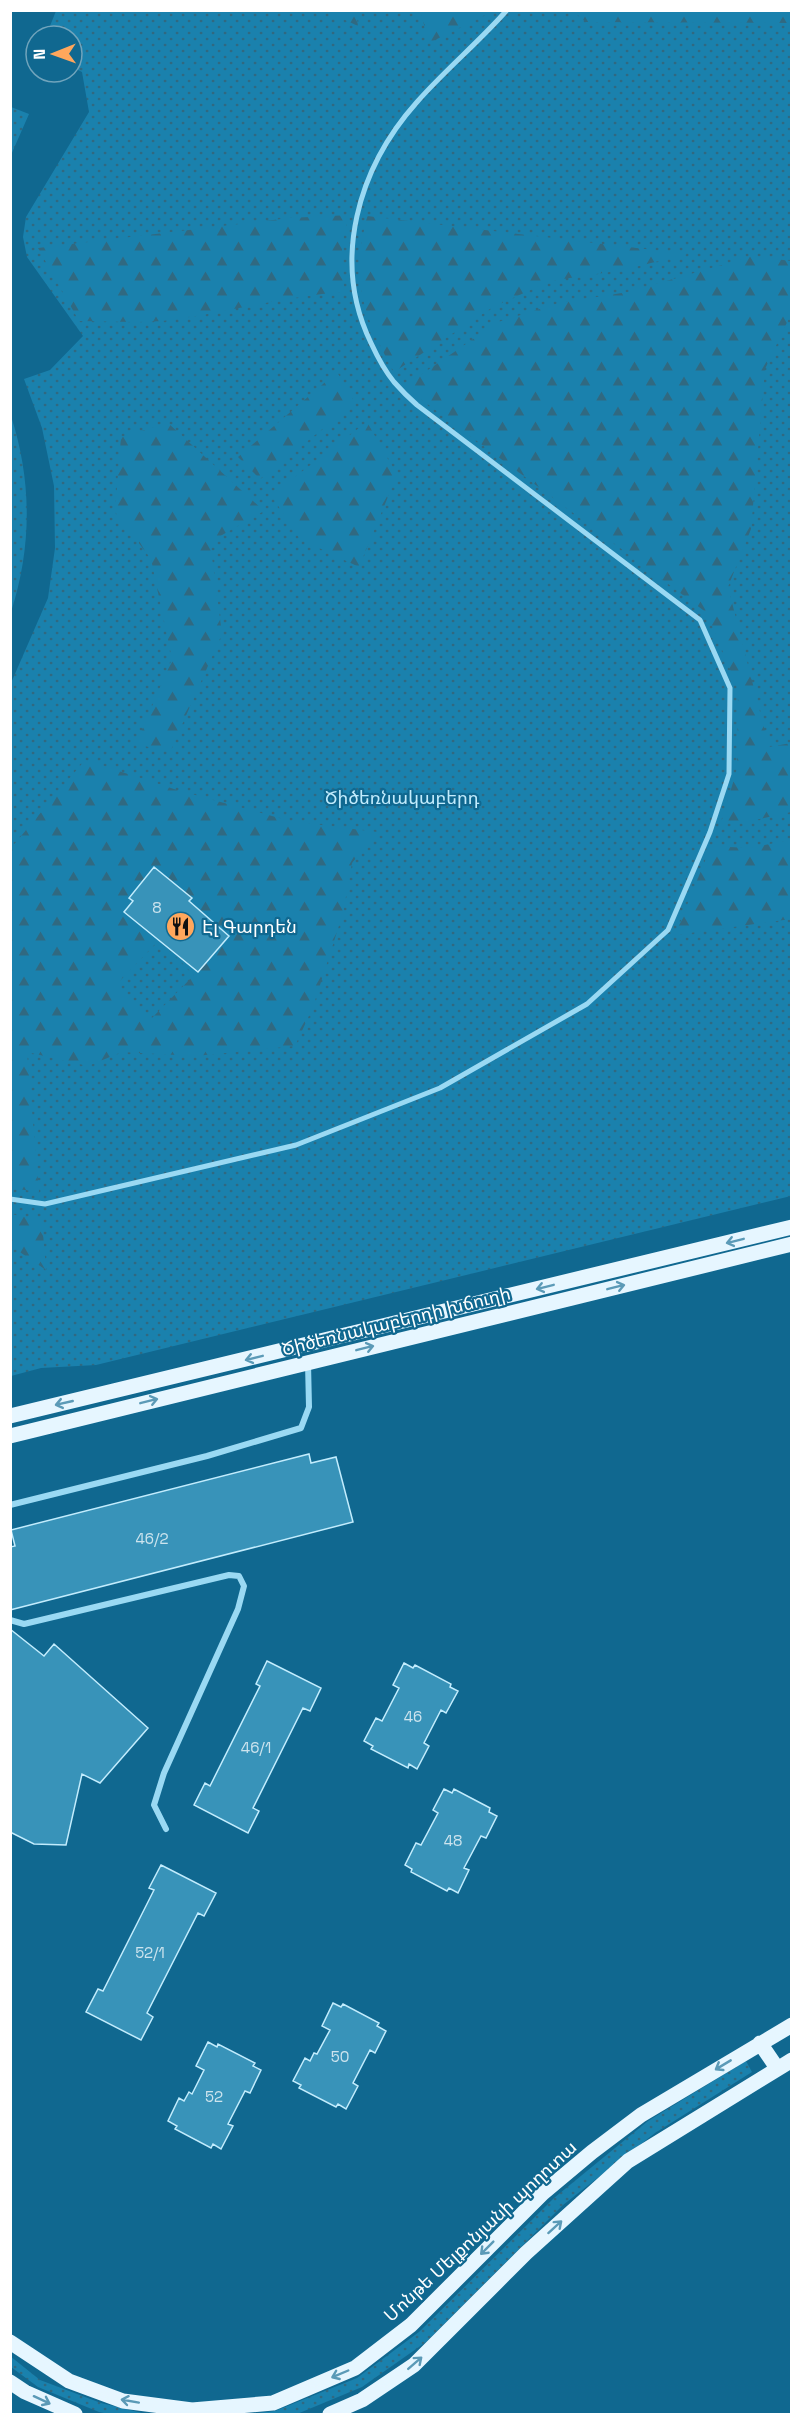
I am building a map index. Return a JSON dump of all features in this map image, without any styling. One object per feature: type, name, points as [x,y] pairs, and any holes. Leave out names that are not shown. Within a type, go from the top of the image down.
[{"type":"main road","name":"Ծիծեռնակաբերդի խճուղի","points":[[10,1416],[792,1227]]},
{"type":"main road","name":"Ծիծեռնակաբերդի խճուղի","points":[[10,1436],[792,1244]]},
{"type":"main road","points":[[10,1410],[28,1410]]},
{"type":"main road","name":"Մոնթե Մելքոնյանի պողոտա","points":[[10,2342],[69,2381],[123,2401],[192,2410],[273,2403],[355,2368],[411,2325],[543,2193],[592,2152],[641,2115],[792,2025]]},
{"type":"main road","points":[[760,2043],[777,2068]]},
{"type":"main road","points":[[330,2415],[362,2400],[414,2365],[526,2253],[628,2161],[792,2060]]},
{"type":"main road","points":[[10,2382],[25,2392],[75,2415]]},
{"type":"street","points":[[10,1199],[45,1204],[296,1145],[440,1088],[587,1004],[668,930],[710,832],[729,774],[730,688],[700,620],[417,405],[393,381],[361,322],[352,282],[352,238],[363,194],[377,163],[387,142],[416,102],[507,10]]},
{"type":"street","points":[[10,1495],[14,1504],[207,1456],[301,1428],[309,1407],[308,1362]]},
{"type":"street","points":[[10,1620],[24,1624],[229,1575],[239,1576],[244,1586],[238,1609],[164,1773],[154,1805],[166,1829]]},
{"type":"green space","points":[[420,10],[493,10],[493,11],[429,43]]},
{"type":"green space","name":"Ծիծեռնակաբերդ","points":[[56,11],[791,11],[791,1196],[96,1365],[41,1368],[11,1376],[11,683],[48,598],[55,548],[54,486],[42,428],[24,379],[50,370],[83,336],[27,257],[23,237],[26,217],[89,112],[84,83],[84,24],[51,24]]},
{"type":"green space","points":[[326,11],[356,11],[358,26]]},
{"type":"green space","points":[[573,11],[791,11],[791,23],[586,22]]},
{"type":"green space","points":[[11,107],[29,114],[11,155]]},
{"type":"green space","points":[[350,215],[344,234],[342,253],[345,292],[299,297],[162,321],[79,321],[38,248],[290,218]]},
{"type":"green space","points":[[367,216],[687,254],[623,270],[550,281],[493,307],[394,372],[374,333],[363,297],[360,260]]},
{"type":"green space","points":[[753,256],[791,261],[791,314],[765,369],[751,529],[728,587],[769,747],[791,743],[791,812],[751,821],[721,823],[737,769],[738,689],[707,613],[422,400],[406,385],[498,322],[559,303],[628,292]]},
{"type":"green space","points":[[337,372],[355,403],[260,479],[238,457]]},
{"type":"green space","points":[[11,416],[23,465],[27,514],[23,563],[11,612]]},
{"type":"green space","points":[[367,422],[397,475],[359,567],[300,539],[271,495]]},
{"type":"green space","points":[[168,423],[264,511],[210,542],[222,634],[170,752],[136,744],[172,659],[151,559],[115,512],[121,437]]},
{"type":"green space","points":[[85,760],[177,790],[290,821],[377,832],[352,863],[343,913],[313,1007],[295,1046],[195,1056],[122,1052],[88,1066],[27,1052],[39,1192],[11,1188],[11,848]],"holes":[[[154,867],[191,898],[158,939],[124,912],[133,901],[129,898]],[[229,936],[198,972],[160,940]],[[159,940],[194,975],[150,1020],[115,986]]]},
{"type":"green space","points":[[791,840],[791,919],[675,935],[711,846],[748,848]]},
{"type":"green space","points":[[11,1214],[42,1221],[46,1270],[11,1246]]},
{"type":"green space","points":[[746,2061],[752,2072],[655,2133],[563,2205],[426,2342],[362,2387],[297,2414],[250,2414],[275,2411],[357,2378],[419,2332],[554,2198],[648,2121]]},
{"type":"green space","points":[[10,2356],[40,2380],[101,2403],[146,2414],[99,2412],[38,2387],[11,2367]]},
{"type":"building","points":[[154,867],[192,898],[189,901],[229,936],[198,972],[124,912],[133,901],[129,898]]},
{"type":"building","points":[[309,1454],[311,1463],[336,1457],[353,1522],[10,1610],[10,1547],[15,1546],[11,1530]]},
{"type":"building","points":[[10,1629],[44,1656],[54,1644],[148,1728],[100,1783],[82,1774],[66,1845],[34,1844],[10,1832]]},
{"type":"building","points":[[267,1661],[321,1688],[310,1711],[303,1708],[253,1808],[259,1811],[248,1833],[194,1805],[205,1783],[210,1786],[260,1686],[256,1684]]},
{"type":"building","points":[[404,1663],[413,1668],[415,1665],[451,1684],[450,1687],[458,1691],[446,1713],[441,1710],[424,1743],[429,1746],[417,1769],[409,1764],[408,1768],[371,1749],[373,1746],[364,1741],[376,1718],[382,1721],[399,1688],[393,1685]]},
{"type":"building","points":[[444,1789],[452,1793],[454,1789],[490,1808],[489,1812],[497,1816],[486,1838],[481,1836],[464,1868],[469,1870],[458,1893],[449,1888],[447,1891],[411,1872],[412,1869],[405,1865],[416,1843],[421,1845],[438,1813],[433,1810]]},
{"type":"building","points":[[161,1865],[216,1893],[204,1916],[198,1913],[147,2013],[153,2017],[141,2040],[86,2012],[98,1989],[103,1991],[154,1890],[149,1888]]},
{"type":"building","points":[[333,2003],[341,2007],[343,2004],[379,2023],[377,2026],[386,2031],[375,2053],[370,2050],[353,2083],[358,2086],[346,2109],[338,2104],[336,2107],[299,2088],[301,2085],[293,2081],[305,2058],[310,2061],[314,2053],[317,2054],[330,2030],[322,2026]]},
{"type":"building","points":[[208,2042],[217,2047],[218,2044],[255,2063],[253,2066],[261,2070],[250,2093],[245,2091],[228,2124],[233,2126],[221,2149],[213,2144],[211,2148],[175,2129],[177,2126],[168,2121],[179,2098],[184,2101],[189,2092],[192,2094],[204,2070],[196,2066]]},
{"type":"place","name":"Էլ Գարդեն","points":[[181,926]]}]
